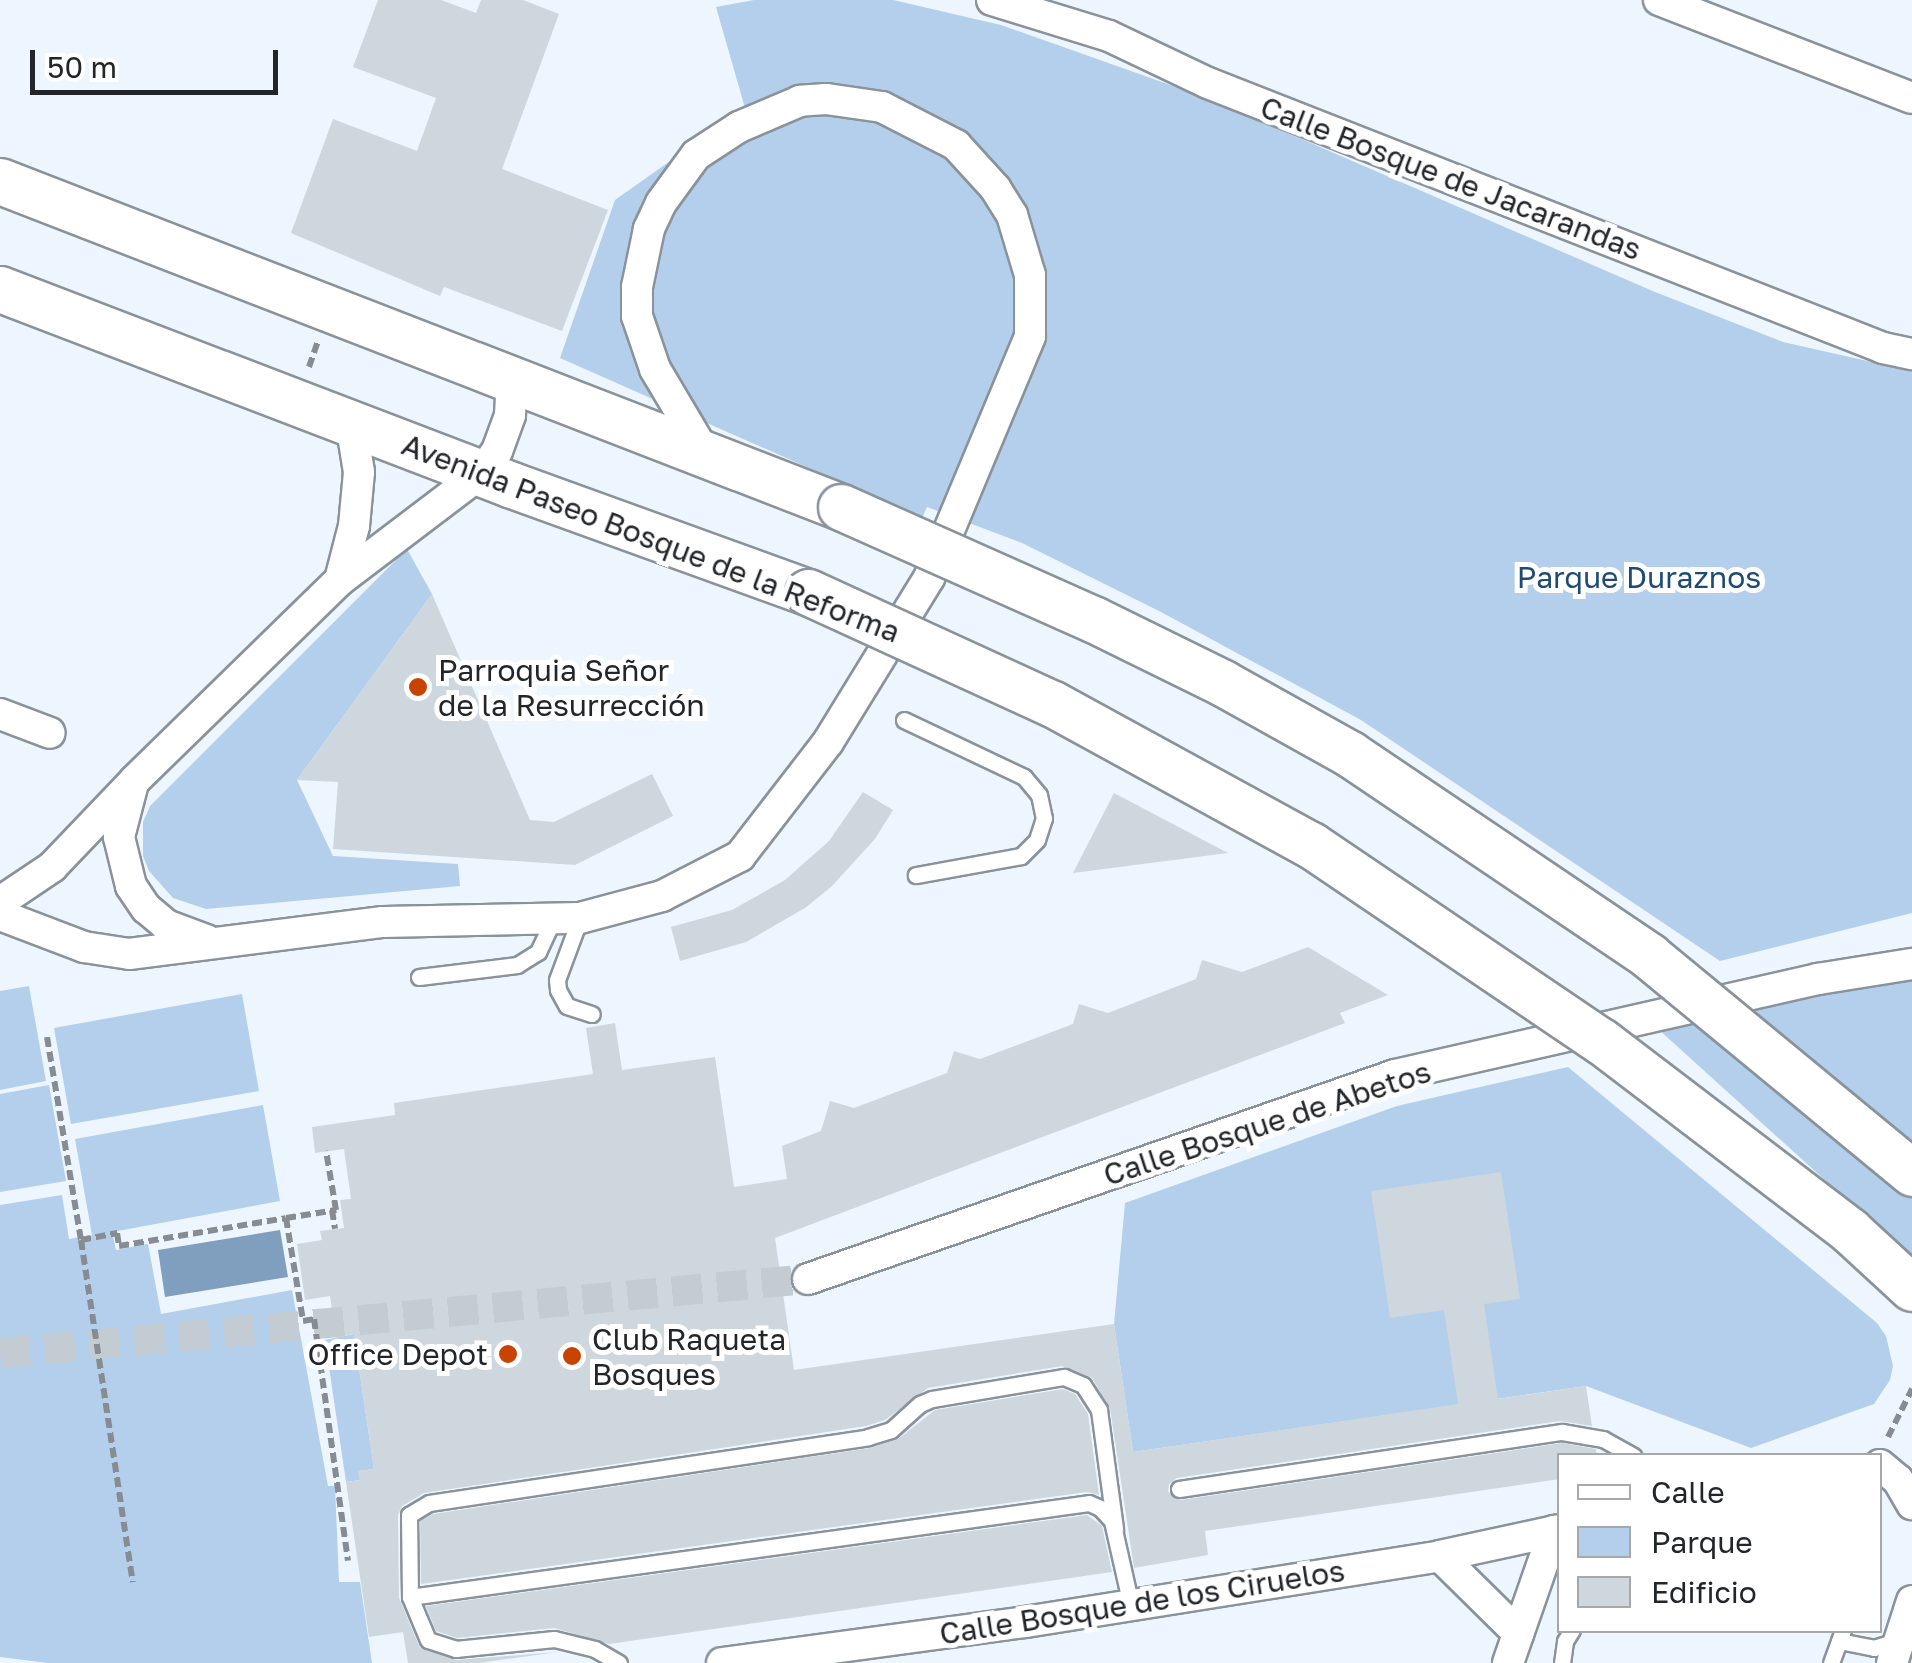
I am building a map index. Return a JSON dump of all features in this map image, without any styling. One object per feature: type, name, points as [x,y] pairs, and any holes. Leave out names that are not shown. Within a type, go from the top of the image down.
[{"type":"main road","points":[[0,181],[841,506],[1093,619],[1223,683],[1350,754],[1649,956],[1912,1173]]},
{"type":"main road","name":"Avenida Paseo Bosque de la Reforma","points":[[0,290],[481,473],[808,592],[1053,704],[1311,845],[1601,1041],[1850,1230],[1912,1288]]},
{"type":"street","name":"Calle Bosque de Jacarandas","points":[[992,0],[1109,36],[1208,83],[1864,341],[1912,354]]},
{"type":"street","points":[[1659,0],[1912,98]]},
{"type":"street","points":[[0,915],[108,953],[129,954],[383,922],[567,918],[662,896],[740,856],[828,742],[930,578],[1030,336],[1030,275],[1012,216],[996,188],[956,145],[882,107],[826,100],[800,102],[739,127],[696,155],[661,202],[648,229],[636,287],[637,316],[655,369],[703,450]]},
{"type":"street","points":[[0,902],[46,873],[135,780],[340,580],[481,473],[496,451],[510,415],[512,378]]},
{"type":"street","points":[[340,580],[354,526],[359,472],[352,422]]},
{"type":"street","points":[[0,714],[50,733]]},
{"type":"street","points":[[135,780],[122,812],[118,837],[131,886],[146,908],[166,925],[189,937],[220,940]]},
{"type":"street","name":"Calle Bosque de Abetos","points":[[808,1279],[1395,1075],[1818,979],[1912,964]]},
{"type":"street","points":[[1882,1455],[1912,1465]]},
{"type":"street","points":[[1882,1455],[1912,1504]]},
{"type":"street","points":[[1508,1663],[1557,1530]]},
{"type":"street","name":"Calle Bosque de los Ciruelos","points":[[722,1663],[1132,1605],[1440,1556],[1557,1530]]},
{"type":"street","points":[[1440,1556],[1518,1633]]},
{"type":"street","points":[[1896,1651],[1912,1601]]},
{"type":"lane","points":[[904,720],[1032,785],[1044,818],[1030,849],[1010,861],[916,875]]},
{"type":"lane","points":[[419,977],[517,966],[538,952],[567,918]]},
{"type":"lane","points":[[567,918],[558,990],[567,1006],[592,1014]]},
{"type":"lane","points":[[619,1663],[595,1648],[554,1639],[470,1648],[437,1646],[419,1625],[410,1597],[406,1530],[410,1515],[420,1506],[868,1436],[890,1430],[920,1404],[932,1400],[1054,1378],[1074,1380],[1096,1400],[1115,1529],[1132,1605]]},
{"type":"lane","points":[[1179,1489],[1562,1432],[1603,1439],[1629,1453]]},
{"type":"lane","points":[[410,1597],[1076,1503],[1100,1508],[1115,1529]]},
{"type":"lane","points":[[1562,1663],[1570,1633]]},
{"type":"lane","points":[[1831,1663],[1841,1636],[1896,1651]]},
{"type":"path","points":[[296,401],[330,308]]},
{"type":"path","points":[[46,1037],[133,1582]]},
{"type":"path","points":[[81,1240],[117,1233],[118,1246],[336,1210],[326,1151]]},
{"type":"path","points":[[332,1210],[335,1229]]},
{"type":"path","points":[[286,1218],[303,1321],[314,1319],[348,1561]]},
{"type":"path","points":[[1882,1455],[1912,1389]]},
{"type":"green space","name":"Parque Duraznos","points":[[754,0],[893,0],[1001,25],[1207,98],[1655,292],[1783,342],[1912,371],[1912,913],[1720,961],[1361,720],[1161,612],[1022,543],[927,507],[922,518],[560,358],[615,200],[745,108],[716,7]]},
{"type":"green space","points":[[407,549],[432,594],[297,780],[333,856],[458,864],[460,886],[206,909],[173,898],[149,871],[143,856],[143,822],[150,806]]},
{"type":"green space","points":[[1912,979],[1912,1259],[1636,1009]]},
{"type":"green space","points":[[29,986],[46,1081],[0,1090],[0,991]]},
{"type":"green space","points":[[242,994],[259,1091],[71,1124],[54,1028]]},
{"type":"green space","points":[[1568,1067],[1877,1323],[1886,1336],[1893,1366],[1890,1380],[1874,1404],[1751,1448],[1586,1386],[1133,1452],[1114,1324],[1125,1203],[1397,1106]]},
{"type":"green space","points":[[49,1085],[66,1181],[0,1192],[0,1094]]},
{"type":"green space","points":[[263,1105],[280,1201],[112,1232],[116,1250],[148,1244],[161,1314],[292,1290],[328,1486],[335,1486],[339,1582],[360,1582],[372,1663],[48,1663],[0,1657],[0,1205],[62,1195],[69,1239],[92,1235],[75,1139]]},
{"type":"green space","points":[[354,1334],[374,1469],[359,1471],[360,1480],[346,1482],[325,1340]]},
{"type":"shaded area","points":[[280,1230],[288,1277],[165,1297],[158,1250]]},
{"type":"building","points":[[378,0],[441,0],[476,13],[481,0],[523,0],[559,14],[502,169],[608,210],[562,331],[444,287],[440,296],[291,233],[333,119],[417,151],[436,98],[353,67]]},
{"type":"building","points":[[432,594],[530,820],[554,822],[652,774],[673,816],[575,865],[333,849],[338,782],[297,780]]},
{"type":"building","points":[[863,792],[893,810],[875,839],[831,887],[805,908],[746,942],[680,961],[671,927],[732,910],[785,880],[829,841]]},
{"type":"building","points":[[1114,793],[1228,853],[1073,873]]},
{"type":"building","points":[[1308,947],[1388,995],[1340,1013],[1345,1023],[775,1238],[794,1370],[1114,1324],[1133,1452],[1458,1404],[1444,1310],[1390,1318],[1371,1191],[1501,1172],[1520,1299],[1484,1304],[1498,1399],[1586,1386],[1592,1426],[1560,1421],[1177,1478],[1169,1484],[1168,1492],[1181,1500],[1562,1443],[1596,1449],[1597,1453],[1557,1453],[1557,1479],[1205,1531],[1208,1555],[1134,1568],[1110,1408],[1092,1378],[1062,1366],[928,1388],[885,1420],[866,1426],[424,1493],[402,1506],[398,1515],[399,1598],[420,1648],[456,1660],[558,1652],[478,1663],[408,1663],[403,1632],[369,1637],[346,1482],[360,1480],[358,1471],[374,1469],[354,1334],[336,1337],[330,1296],[305,1300],[297,1244],[322,1240],[320,1231],[344,1228],[340,1200],[351,1199],[344,1149],[315,1153],[312,1127],[395,1115],[394,1103],[593,1074],[586,1028],[615,1023],[622,1070],[715,1057],[734,1187],[787,1179],[782,1146],[821,1131],[830,1101],[854,1108],[947,1073],[954,1051],[980,1059],[1073,1024],[1079,1004],[1108,1013],[1196,979],[1202,960],[1242,972]]},
{"type":"building","points":[[1063,1389],[1075,1394],[1088,1414],[1099,1495],[1087,1492],[421,1584],[420,1521],[433,1514],[870,1448],[898,1439],[935,1410]]},
{"type":"building","points":[[1087,1515],[1102,1526],[1112,1572],[609,1644],[554,1628],[457,1638],[436,1631],[426,1606]]},
{"type":"tunnel","points":[[0,1353],[808,1279]]},
{"type":"place","name":"Parroquia Señor de la Resurrección","points":[[418,687]]},
{"type":"place","name":"Office Depot","points":[[508,1354]]},
{"type":"place","name":"Club Raqueta Bosques","points":[[572,1356]]}]
